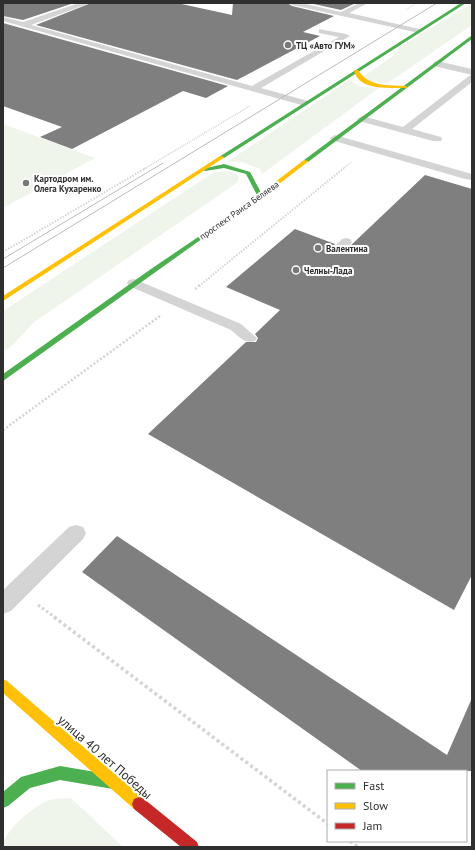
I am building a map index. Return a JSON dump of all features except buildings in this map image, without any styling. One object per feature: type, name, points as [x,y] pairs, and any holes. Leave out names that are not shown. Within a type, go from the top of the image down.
[{"type":"street","points":[[3,299],[305,103],[464,3]]},
{"type":"street","name":"проспект Раиса Беляева","points":[[3,378],[61,338],[134,283],[260,196],[472,37]]},
{"type":"street","points":[[356,71],[358,77],[363,82],[373,85],[406,87]]},
{"type":"street","points":[[204,169],[224,166],[248,173],[260,196]]},
{"type":"street","name":"улица 40 лет Победы","points":[[3,685],[113,782],[192,847]]},
{"type":"street","points":[[3,801],[26,782],[60,773],[113,782]]},
{"type":"lane","points":[[23,25],[86,3]]},
{"type":"lane","points":[[292,3],[419,31]]},
{"type":"lane","points":[[342,14],[365,3]]},
{"type":"lane","points":[[3,19],[305,103]]},
{"type":"lane","points":[[253,89],[346,36],[322,31]]},
{"type":"lane","points":[[437,64],[472,72]]},
{"type":"lane","points":[[405,130],[472,78]]},
{"type":"lane","points":[[362,119],[437,139]]},
{"type":"lane","points":[[336,138],[469,177]]},
{"type":"lane","points":[[448,182],[456,173]]},
{"type":"lane","points":[[134,283],[254,335]]},
{"type":"lane","points":[[3,604],[76,533]]},
{"type":"path","points":[[3,252],[271,94]]},
{"type":"path","points":[[3,430],[179,302],[369,148]]},
{"type":"path","points":[[18,589],[327,823]]},
{"type":"shaded area","points":[[472,3],[472,25],[388,83],[371,82],[364,76],[394,55],[400,47]]},
{"type":"shaded area","points":[[351,79],[359,86],[379,88],[262,174],[260,169],[242,162],[227,162]]},
{"type":"shaded area","name":"Картодром им. Олега Кухаренко","points":[[3,124],[95,158],[3,208]]},
{"type":"shaded area","points":[[230,171],[236,173],[239,177],[238,182],[33,323],[14,344],[3,352],[3,311],[214,172]]},
{"type":"shaded area","points":[[71,798],[123,847],[3,847],[4,841],[13,827],[34,808],[49,800]]},
{"type":"tram line","points":[[3,268],[437,3]]},
{"type":"tram line","points":[[3,259],[163,163]]},
{"type":"traffic: fast","points":[[222,157],[464,3]]},
{"type":"traffic: fast","points":[[306,161],[472,37]]},
{"type":"traffic: fast","points":[[205,169],[224,166],[248,173],[260,196]]},
{"type":"traffic: fast","points":[[3,378],[204,235]]},
{"type":"traffic: fast","points":[[3,801],[26,782],[60,773],[113,782]]},
{"type":"traffic: slow","points":[[356,71],[360,77],[371,84],[385,87],[406,87]]},
{"type":"traffic: slow","points":[[3,299],[222,157]]},
{"type":"traffic: slow","points":[[204,235],[260,196],[306,161]]},
{"type":"traffic: slow","points":[[3,685],[139,804]]},
{"type":"traffic: jam","points":[[139,804],[192,847]]},
{"type":"place","name":"ТЦ «Авто ГУМ»","points":[[288,45]]},
{"type":"place","name":"Картодром им. Олега Кухаренко","points":[[26,183]]},
{"type":"place","name":"Валентина","points":[[318,248]]},
{"type":"place","name":"Челны-Лада","points":[[296,270]]}]
